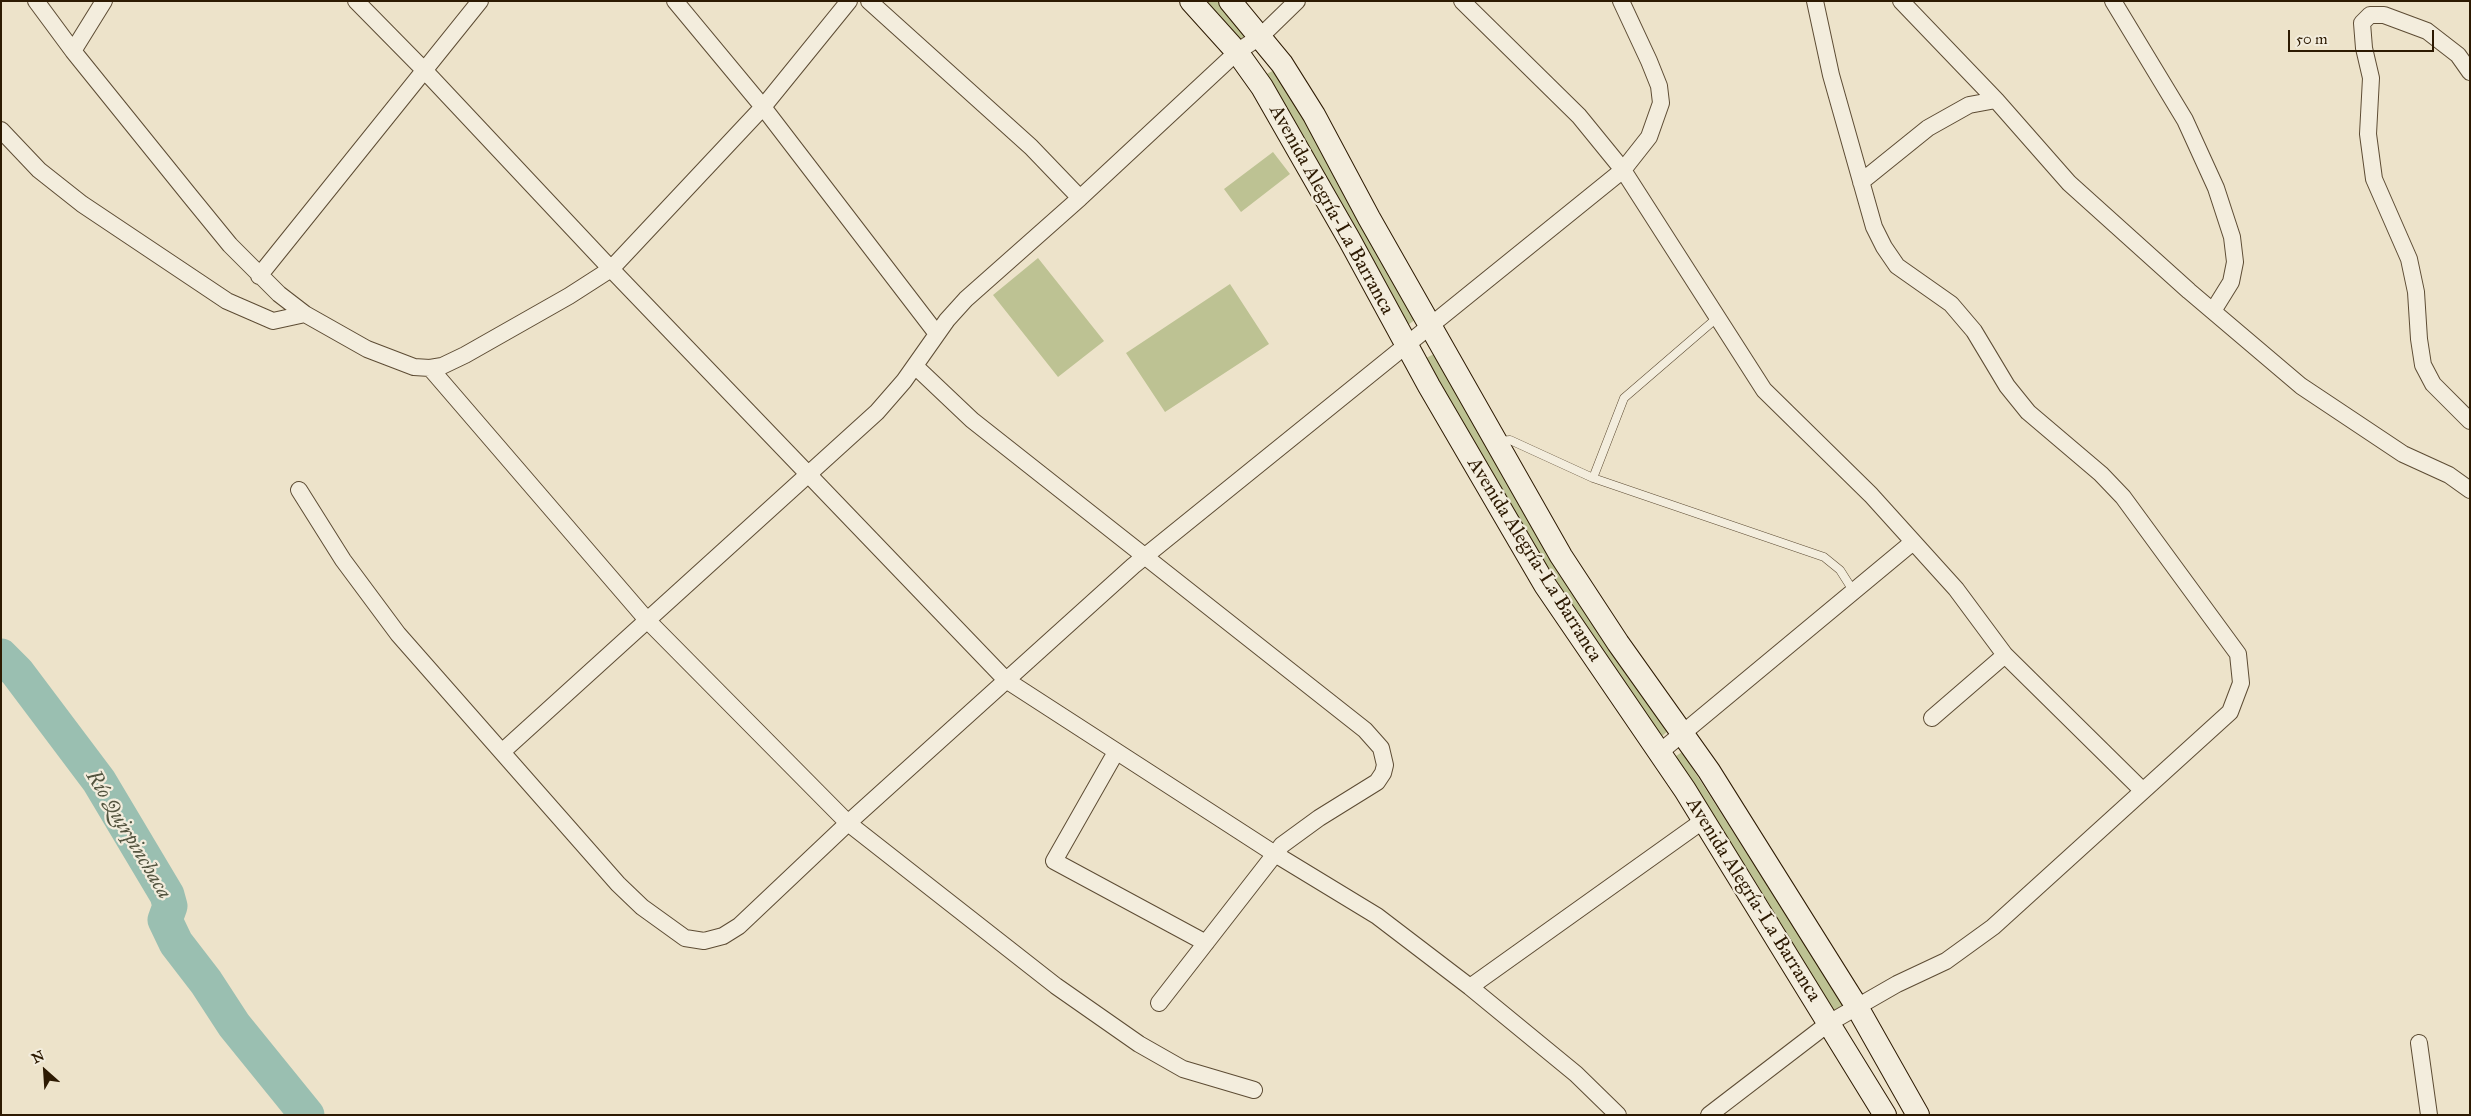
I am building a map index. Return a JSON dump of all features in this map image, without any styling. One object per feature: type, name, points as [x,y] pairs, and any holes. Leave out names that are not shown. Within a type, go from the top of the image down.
[{"type":"main road","name":"Avenida Alegría-La Barranca","points":[[1191,1],[1236,52],[1262,87],[1407,345],[1546,585],[1704,820],[1885,1115]]},
{"type":"main road","name":"Avenida Alegría-La Barranca","points":[[1230,1],[1261,36],[1282,64],[1314,115],[1369,218],[1495,441],[1587,598],[1709,771],[1856,1007],[1918,1115]]},
{"type":"street","points":[[36,1],[73,51],[213,224],[259,276],[305,314],[389,359],[414,367],[430,368],[442,366],[465,355],[569,296],[611,269],[763,107],[849,1]]},
{"type":"street","points":[[73,51],[104,1]]},
{"type":"street","points":[[356,1],[425,70],[611,269],[1006,680],[1275,854],[1377,916],[1470,987],[1576,1074],[1618,1115]]},
{"type":"street","points":[[259,276],[480,1]]},
{"type":"street","points":[[675,1],[763,107],[937,334]]},
{"type":"street","points":[[870,1],[1031,147],[1080,198]]},
{"type":"street","points":[[503,751],[877,412],[966,299],[1080,198],[1236,52],[1261,36],[1297,1]]},
{"type":"street","points":[[1462,1],[1579,116],[1623,170],[1764,390],[1871,495],[1956,589],[2005,655],[2143,791]]},
{"type":"street","points":[[299,490],[343,560],[372,600],[433,676],[503,751],[618,884],[665,926],[685,938],[704,941],[724,936],[739,926],[848,823],[1089,604],[1623,170],[1649,137],[1661,103],[1650,61],[1621,1]]},
{"type":"street","points":[[1709,1115],[1829,1023],[1897,984],[1946,961],[1993,927],[2230,712],[2241,682],[2238,654],[2123,497],[2101,474],[2028,412],[2007,386],[1974,332],[1951,304],[1897,266],[1884,247],[1874,227],[1861,182],[1831,75],[1815,1]]},
{"type":"street","points":[[1901,1],[1996,100],[2069,183],[2213,311],[2301,386],[2403,454],[2449,476],[2470,490]]},
{"type":"street","points":[[2113,1],[2185,120],[2216,188],[2227,221],[2232,237],[2235,262],[2231,282],[2213,311]]},
{"type":"street","points":[[2470,72],[2458,55],[2427,31],[2384,15],[2370,15],[2362,23],[2364,48],[2371,78],[2368,134],[2374,180],[2409,259],[2416,292],[2418,339],[2423,365],[2434,384],[2470,421]]},
{"type":"street","points":[[1861,182],[1928,128],[1969,105],[1996,100]]},
{"type":"street","points":[[1,130],[39,170],[82,204],[227,301],[273,321],[305,314]]},
{"type":"street","points":[[915,366],[972,420],[1365,730],[1381,748],[1385,765],[1383,773],[1377,782],[1294,834],[1275,854],[1160,1003]]},
{"type":"street","points":[[430,368],[647,620],[848,823],[1056,986],[1139,1044],[1183,1069],[1254,1090]]},
{"type":"street","points":[[1660,752],[1913,542]]},
{"type":"street","points":[[1932,718],[2005,655]]},
{"type":"street","points":[[1116,752],[1054,861],[1206,943]]},
{"type":"street","points":[[1470,987],[1704,820]]},
{"type":"street","points":[[2419,1043],[2429,1115]]},
{"type":"lane","points":[[1593,478],[1624,398],[1718,317]]},
{"type":"lane","points":[[1495,441],[1510,440],[1593,478],[1824,557],[1840,570],[1854,592]]},
{"type":"green space","points":[[1204,1],[1219,1],[1251,35],[1242,42]]},
{"type":"green space","points":[[1276,69],[1416,319],[1408,325],[1265,75]]},
{"type":"green space","points":[[1273,152],[1290,174],[1241,212],[1224,189]]},
{"type":"green space","points":[[1038,258],[1104,341],[1058,377],[993,295]]},
{"type":"green space","points":[[1230,284],[1269,344],[1165,412],[1126,353]]},
{"type":"green space","points":[[1434,354],[1669,730],[1659,739],[1546,572],[1424,359]]},
{"type":"green space","points":[[1682,752],[1844,1006],[1834,1012],[1749,871],[1673,758]]},
{"type":"waterway","name":"Río Quirpinchaca","points":[[1,656],[17,672],[99,781],[167,895],[170,906],[165,920],[176,943],[206,982],[234,1025],[307,1115]]}]
